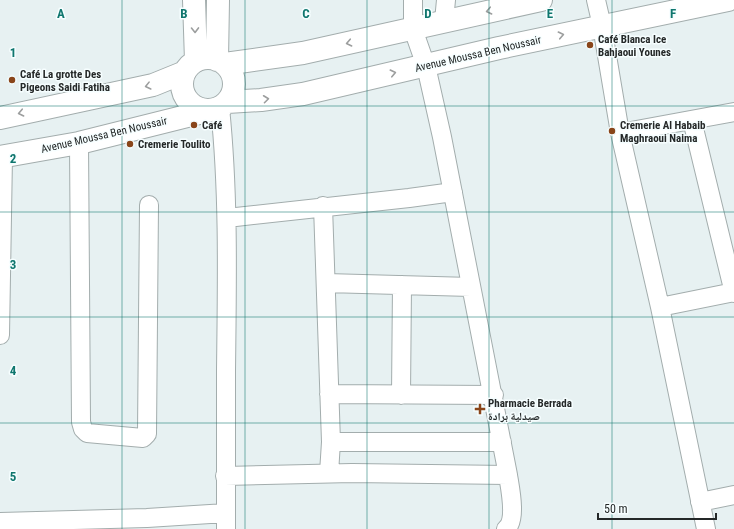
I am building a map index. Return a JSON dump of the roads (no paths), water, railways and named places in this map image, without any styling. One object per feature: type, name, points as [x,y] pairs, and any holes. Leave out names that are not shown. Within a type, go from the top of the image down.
[{"type":"street","points":[[0,118],[153,85],[190,66],[202,58],[210,58],[221,62],[231,71],[234,79],[232,95],[218,107],[198,109],[185,98],[182,89],[182,80],[190,66],[194,0]]},
{"type":"street","points":[[218,0],[221,62]]},
{"type":"street","points":[[413,0],[413,29],[426,66],[494,395],[508,475],[512,518],[506,529]]},
{"type":"street","points":[[221,62],[303,53],[413,29],[445,10],[541,0]]},
{"type":"street","points":[[596,0],[602,26],[620,133],[660,307],[706,529]]},
{"type":"street","name":"Avenue Moussa Ben Noussair","points":[[1,157],[79,143],[218,107],[303,94],[602,26],[728,0]]},
{"type":"street","points":[[0,522],[147,523],[226,521],[227,218],[225,152],[218,107]]},
{"type":"street","points":[[620,133],[734,112]]},
{"type":"street","points":[[660,307],[734,292],[692,120]]},
{"type":"street","points":[[79,143],[81,422],[83,429],[87,433],[143,438],[147,434],[149,205]]},
{"type":"street","points":[[0,335],[1,157]]},
{"type":"street","points":[[227,218],[453,192]]},
{"type":"street","points":[[323,206],[331,442],[329,473]]},
{"type":"street","points":[[326,283],[471,286]]},
{"type":"street","points":[[401,394],[402,284]]},
{"type":"street","points":[[329,394],[494,395]]},
{"type":"street","points":[[331,442],[502,442]]},
{"type":"street","points":[[225,476],[329,473],[508,475]]},
{"type":"street","points":[[700,502],[734,495]]},
{"type":"place","name":"Café Blanca Ice Bahjaoui Younes","points":[[590,45]]},
{"type":"place","name":"Café La grotte Des Pigeons Saidi Fatiha","points":[[12,80]]},
{"type":"place","name":"Café","points":[[194,125]]},
{"type":"place","name":"Cremerie Al Habaib Maghraoui Naima","points":[[612,131]]},
{"type":"place","name":"Cremerie Toulito","points":[[130,144]]},
{"type":"place","name":"Pharmacie Berrada صيدلية برادة","points":[[480,409]]}]
